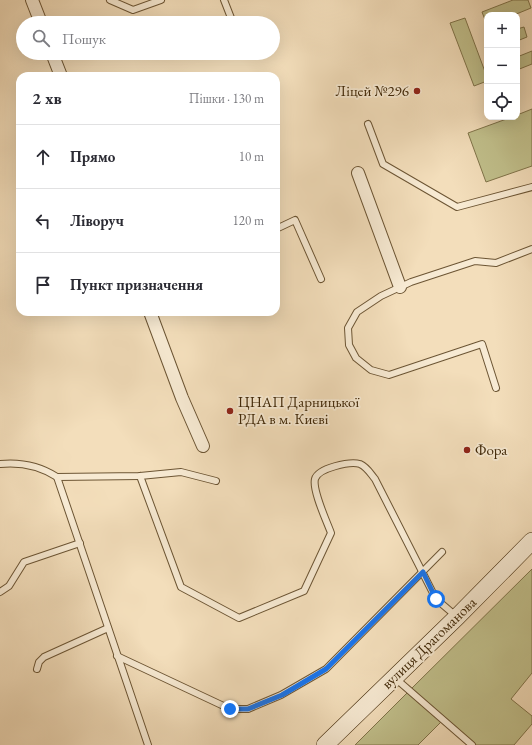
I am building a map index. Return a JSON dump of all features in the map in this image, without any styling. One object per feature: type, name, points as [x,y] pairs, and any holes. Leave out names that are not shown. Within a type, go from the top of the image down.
[{"type":"street","points":[[32,0],[38,16]]},
{"type":"street","points":[[55,60],[59,72]]},
{"type":"street","points":[[358,173],[400,287]]},
{"type":"street","points":[[151,316],[182,398],[203,446]]},
{"type":"street","name":"вулиця Драгоманова","points":[[325,745],[457,617],[532,541]]},
{"type":"lane","points":[[110,0],[133,10],[161,0]]},
{"type":"lane","points":[[224,0],[230,16]]},
{"type":"lane","points":[[368,124],[383,164],[457,207],[532,187]]},
{"type":"lane","points":[[280,227],[295,220],[321,279]]},
{"type":"lane","points":[[496,388],[482,344],[388,375],[371,370],[356,358],[349,345],[348,328],[357,312],[381,296],[400,287],[475,261],[496,263],[532,249]]},
{"type":"lane","points":[[0,464],[13,463],[44,468],[57,477],[140,476],[181,472],[216,481]]},
{"type":"lane","points":[[140,476],[181,587],[239,618],[304,591],[331,533],[315,488],[315,479],[321,472],[342,464],[359,464],[367,469],[436,599],[457,617]]},
{"type":"lane","points":[[57,477],[148,745]]},
{"type":"lane","points":[[0,592],[9,586],[24,562],[80,543]]},
{"type":"lane","points":[[117,656],[230,709],[248,709],[282,695],[326,669],[442,552]]},
{"type":"lane","points":[[37,669],[39,662],[44,657],[108,628]]},
{"type":"lane","points":[[394,677],[472,745]]},
{"type":"shaded area","points":[[513,0],[528,0],[531,8],[520,13],[484,12],[484,17],[482,12]]},
{"type":"shaded area","points":[[465,18],[484,69],[484,82],[474,86],[450,23]]},
{"type":"shaded area","points":[[524,27],[527,37],[520,40],[520,28]]},
{"type":"shaded area","points":[[532,51],[532,64],[520,69],[520,56]]},
{"type":"shaded area","points":[[532,109],[532,166],[486,182],[468,133],[504,120],[520,120],[520,114]]},
{"type":"shaded area","points":[[532,569],[532,673],[511,699],[532,716],[532,724],[514,745],[476,745],[410,690]]},
{"type":"shaded area","points":[[408,692],[442,721],[418,745],[355,745]]},
{"type":"place","name":"Ліцей №296","points":[[417,91]]},
{"type":"place","name":"ЦНАП Дарницької РДА в м. Києві","points":[[230,411]]},
{"type":"place","name":"Фора","points":[[467,450]]},
{"type":"route","points":[[230,709],[248,709],[282,695],[326,669],[423,572],[436,599]]}]
